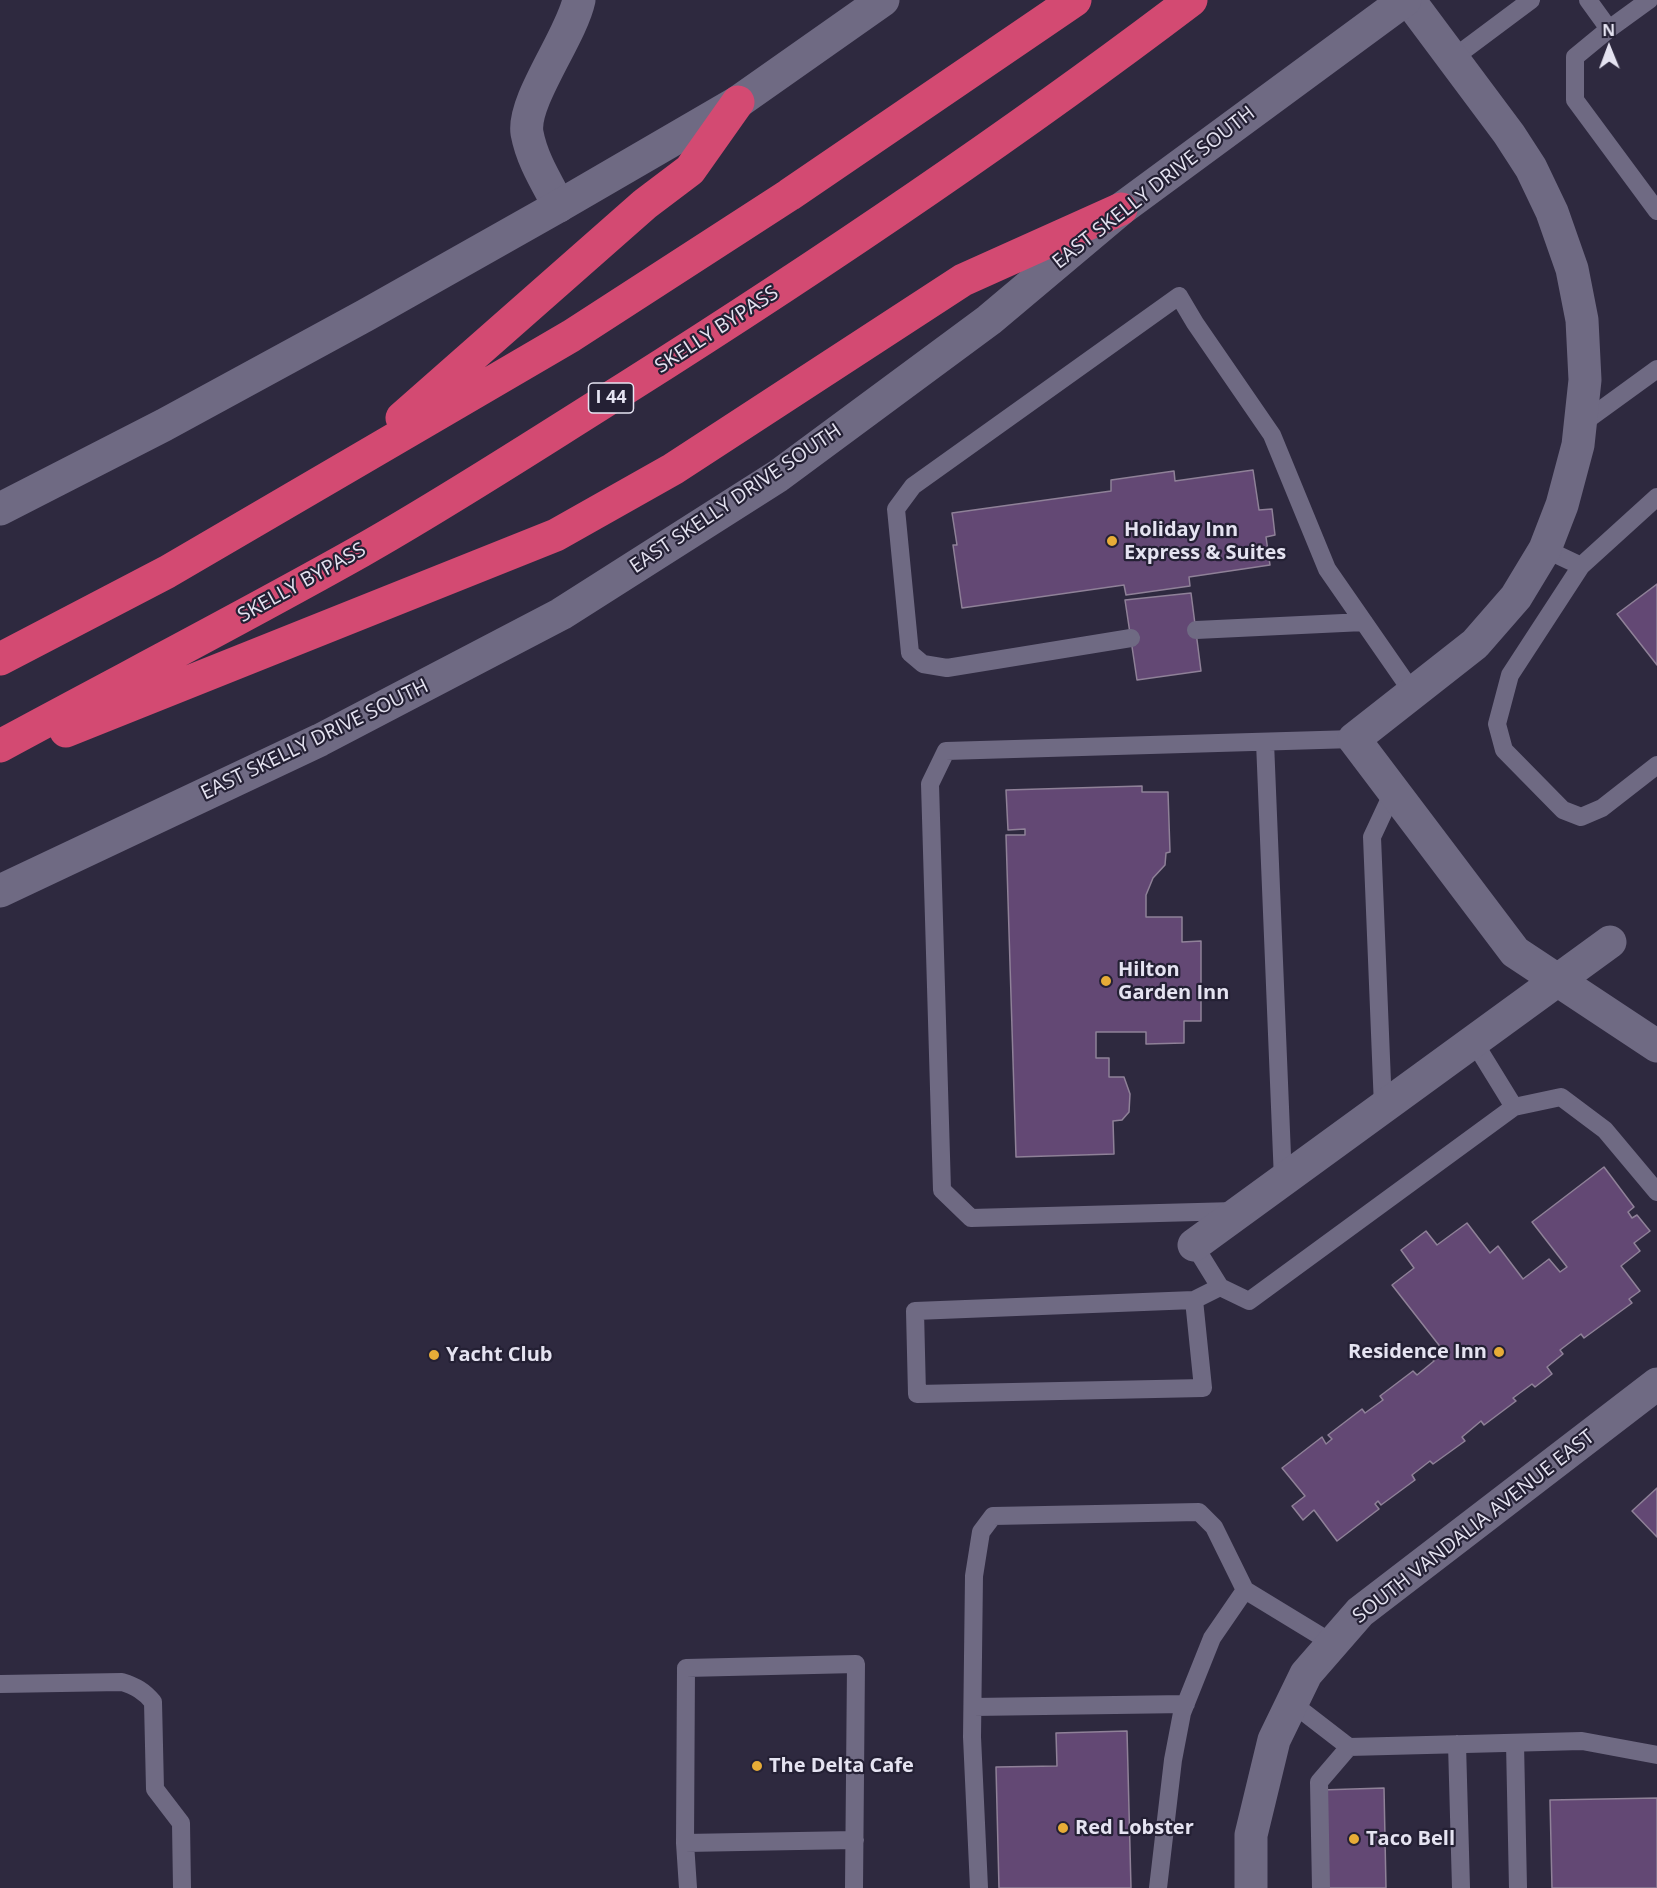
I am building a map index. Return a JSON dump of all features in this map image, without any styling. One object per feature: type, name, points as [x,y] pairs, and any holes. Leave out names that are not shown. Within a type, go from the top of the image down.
[{"type":"highway","points":[[0,659],[167,572],[571,336],[799,189],[1075,0]]},
{"type":"highway","name":"SKELLY BYPASS","points":[[0,746],[363,550],[505,465],[741,315],[949,175],[1124,51],[1191,0]]},
{"type":"highway","points":[[344,469],[645,204],[690,170],[738,102]]},
{"type":"highway","points":[[0,757],[556,535],[673,469],[963,280],[1121,209]]},
{"type":"street","points":[[559,206],[534,157],[527,131],[531,104],[561,44],[579,0]]},
{"type":"street","points":[[0,509],[143,436],[356,321],[559,206],[738,102],[883,0]]},
{"type":"street","points":[[1407,0],[1509,134],[1531,168],[1552,212],[1572,269],[1582,320],[1585,380],[1578,445],[1563,505],[1545,549],[1516,597],[1475,644],[1354,739],[1515,952],[1657,1046]]},
{"type":"street","name":"EAST SKELLY DRIVE SOUTH","points":[[0,891],[320,740],[561,614],[778,476],[989,320],[1121,209],[1407,0]]},
{"type":"street","points":[[1194,1245],[1610,942]]},
{"type":"street","name":"SOUTH VANDALIA AVENUE EAST","points":[[1251,1888],[1251,1835],[1274,1740],[1306,1674],[1360,1612],[1657,1384]]},
{"type":"lane","points":[[1452,59],[1532,0]]},
{"type":"lane","points":[[1588,0],[1609,29]]},
{"type":"lane","points":[[1649,0],[1575,57],[1575,100],[1657,211]]},
{"type":"lane","points":[[1131,638],[947,668],[923,664],[910,654],[896,509],[913,486],[1179,296],[1272,435],[1327,569],[1413,693]]},
{"type":"lane","points":[[1580,425],[1657,369]]},
{"type":"lane","points":[[1657,497],[1581,566],[1510,675],[1497,724],[1504,750],[1563,810],[1581,817],[1602,808],[1657,765]]},
{"type":"lane","points":[[1545,549],[1581,566]]},
{"type":"lane","points":[[1196,630],[1364,622]]},
{"type":"lane","points":[[1239,1211],[971,1218],[942,1190],[930,784],[946,751],[1354,739]]},
{"type":"lane","points":[[1266,742],[1283,1180]]},
{"type":"lane","points":[[1383,1107],[1372,837],[1393,792]]},
{"type":"lane","points":[[1474,1042],[1514,1107]]},
{"type":"lane","points":[[1194,1245],[1220,1287],[1249,1301],[1514,1107],[1561,1098],[1605,1130],[1657,1192]]},
{"type":"lane","points":[[1194,1300],[1203,1388],[916,1394],[915,1311],[1194,1300],[1220,1287]]},
{"type":"lane","points":[[979,1888],[973,1707],[974,1576],[981,1532],[993,1516],[1199,1512],[1214,1527],[1245,1590],[1332,1644]]},
{"type":"lane","points":[[1158,1888],[1173,1760],[1182,1713],[1212,1638],[1245,1590]]},
{"type":"lane","points":[[688,1888],[685,1843],[686,1668],[856,1664],[854,1888]]},
{"type":"lane","points":[[0,1684],[122,1682],[146,1694],[153,1702],[155,1790],[181,1823],[182,1888]]},
{"type":"lane","points":[[973,1707],[1186,1704]]},
{"type":"lane","points":[[1292,1704],[1349,1748],[1582,1741],[1657,1755]]},
{"type":"lane","points":[[1515,1743],[1518,1888]]},
{"type":"lane","points":[[1457,1744],[1461,1888]]},
{"type":"lane","points":[[1321,1888],[1319,1782],[1349,1748]]},
{"type":"lane","points":[[685,1843],[855,1840]]},
{"type":"building","name":"Holiday Inn Express & Suites","points":[[1253,470],[1259,510],[1272,509],[1275,535],[1266,537],[1270,565],[1189,577],[1190,586],[1126,595],[1124,585],[962,608],[953,545],[957,545],[952,513],[1111,491],[1111,480],[1174,471],[1175,481]]},
{"type":"building","points":[[1657,584],[1657,665],[1617,614]]},
{"type":"building","points":[[1191,593],[1201,671],[1137,680],[1125,600]]},
{"type":"building","name":"Hilton Garden Inn","points":[[1142,786],[1142,792],[1168,792],[1170,852],[1166,853],[1165,865],[1153,878],[1146,895],[1146,917],[1182,917],[1182,942],[1201,941],[1201,1021],[1184,1021],[1184,1043],[1146,1044],[1146,1032],[1096,1032],[1096,1058],[1109,1058],[1109,1077],[1124,1077],[1130,1094],[1129,1112],[1122,1120],[1113,1121],[1114,1154],[1016,1157],[1006,835],[1025,835],[1025,829],[1008,830],[1006,790]]},
{"type":"building","name":"Residence Inn","points":[[1604,1167],[1634,1207],[1628,1212],[1632,1218],[1637,1215],[1650,1231],[1634,1243],[1640,1251],[1621,1266],[1640,1291],[1629,1299],[1632,1303],[1584,1338],[1581,1334],[1560,1350],[1563,1354],[1547,1367],[1552,1374],[1535,1387],[1532,1384],[1513,1398],[1516,1401],[1484,1425],[1481,1421],[1462,1437],[1465,1441],[1433,1464],[1430,1461],[1412,1475],[1415,1480],[1381,1505],[1378,1501],[1375,1504],[1379,1509],[1337,1541],[1314,1510],[1303,1520],[1292,1506],[1305,1496],[1282,1468],[1322,1437],[1326,1444],[1332,1439],[1328,1435],[1362,1409],[1365,1413],[1383,1400],[1380,1396],[1413,1371],[1417,1375],[1434,1361],[1431,1357],[1442,1349],[1392,1285],[1414,1268],[1401,1250],[1426,1231],[1437,1245],[1467,1223],[1490,1253],[1498,1246],[1523,1279],[1549,1259],[1560,1272],[1567,1267],[1532,1222]]},
{"type":"building","points":[[1657,1488],[1657,1537],[1632,1511]]},
{"type":"building","name":"Red Lobster","points":[[1127,1731],[1131,1888],[999,1888],[996,1767],[1057,1766],[1056,1733]]},
{"type":"building","name":"Taco Bell","points":[[1384,1788],[1386,1888],[1323,1888],[1321,1790]]},
{"type":"building","points":[[1657,1798],[1657,1888],[1552,1888],[1550,1800]]},
{"type":"place","name":"Holiday Inn Express & Suites","points":[[1112,541]]},
{"type":"place","name":"Hilton Garden Inn","points":[[1106,981]]},
{"type":"place","name":"Residence Inn","points":[[1499,1352]]},
{"type":"place","name":"Yacht Club","points":[[434,1355]]},
{"type":"place","name":"The Delta Cafe","points":[[757,1766]]},
{"type":"place","name":"Red Lobster","points":[[1063,1828]]},
{"type":"place","name":"Taco Bell","points":[[1354,1839]]}]
